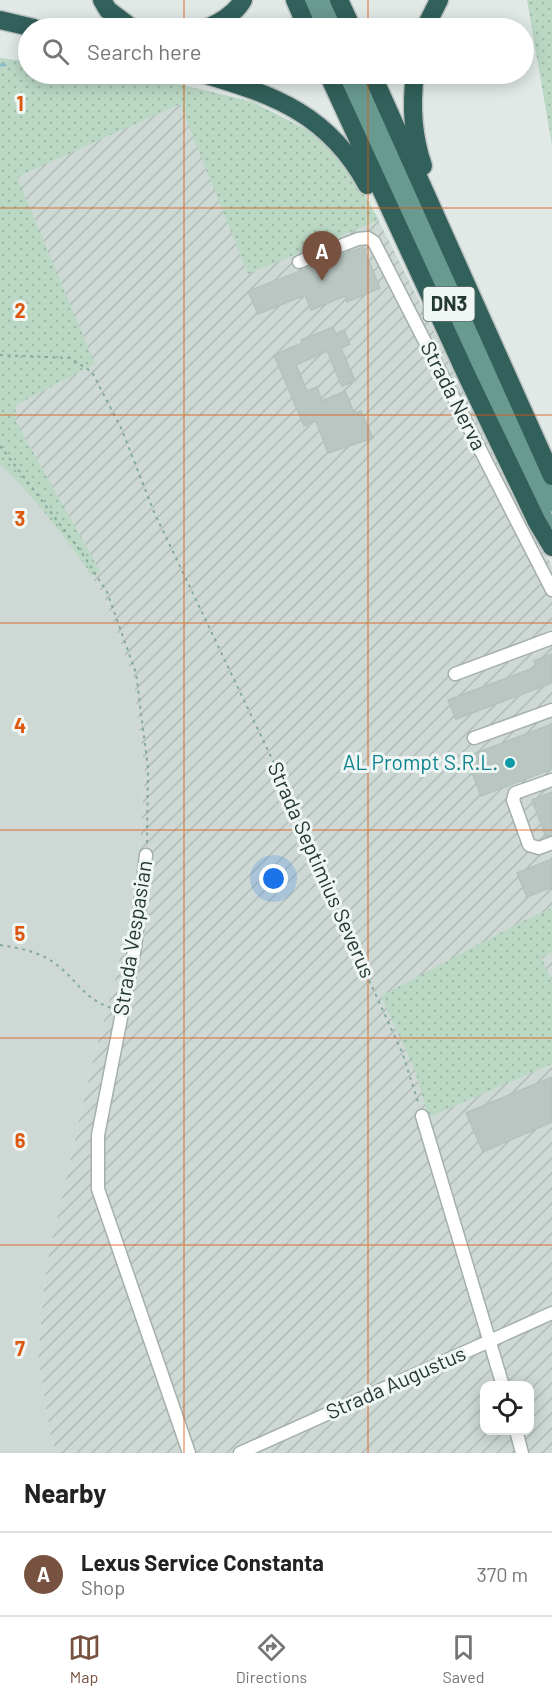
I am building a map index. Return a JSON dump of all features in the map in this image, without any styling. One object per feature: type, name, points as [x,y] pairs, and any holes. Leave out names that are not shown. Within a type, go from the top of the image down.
[{"type":"highway","points":[[102,0],[108,10],[119,18]]},
{"type":"highway","points":[[226,18],[240,6],[243,0]]},
{"type":"highway","points":[[295,0],[303,18]]},
{"type":"highway","points":[[339,0],[347,18]]},
{"type":"highway","points":[[430,18],[439,0]]},
{"type":"highway","points":[[0,20],[18,24]]},
{"type":"highway","points":[[236,84],[287,104],[335,138],[357,166],[446,345],[466,374]]},
{"type":"highway","points":[[333,84],[466,374],[537,522],[552,548]]},
{"type":"highway","points":[[377,84],[552,476]]},
{"type":"highway","points":[[414,84],[413,122],[420,158],[446,236]]},
{"type":"main road","points":[[312,0],[320,18]]},
{"type":"main road","points":[[326,0],[334,18]]},
{"type":"main road","name":"DN3","points":[[349,84],[552,535]]},
{"type":"main road","name":"DN3","points":[[363,84],[552,504]]},
{"type":"lane","name":"Strada Nerva","points":[[299,262],[358,239],[368,238],[374,242],[552,590]]},
{"type":"lane","points":[[455,674],[552,638]]},
{"type":"lane","points":[[474,738],[552,710]]},
{"type":"lane","points":[[552,780],[515,793],[513,800],[529,845],[539,848],[552,843]]},
{"type":"lane","name":"Strada Vespasian","points":[[146,855],[135,947],[98,1134],[98,1189],[189,1453]]},
{"type":"lane","points":[[422,1116],[502,1381]]},
{"type":"lane","name":"Strada Augustus","points":[[240,1453],[552,1313]]},
{"type":"lane","points":[[517,1435],[522,1453]]},
{"type":"path","name":"Strada Septimius Severus","points":[[0,355],[70,358],[92,372],[122,430],[154,512],[285,784],[340,917],[402,1052],[422,1116]]},
{"type":"path","name":"Strada Vespasian","points":[[0,446],[82,553],[107,592],[136,673],[148,768],[146,855]]},
{"type":"path","points":[[0,945],[42,955],[58,965],[92,999],[122,1013]]},
{"type":"shaded area","points":[[0,58],[18,61],[18,84],[175,84],[253,102],[351,171],[377,217],[552,566],[552,1453],[57,1453],[51,1439],[38,1355],[46,1268],[91,1068],[129,918],[139,854],[145,774],[133,677],[104,596],[71,545],[26,489],[0,464]]},
{"type":"shaded area","points":[[0,464],[26,489],[71,545],[104,596],[133,677],[145,774],[139,854],[129,918],[91,1068],[46,1268],[38,1355],[51,1439],[57,1453],[0,1453]]},
{"type":"green space","points":[[527,0],[552,0],[552,145],[534,41],[534,18],[530,18]]},
{"type":"green space","points":[[0,58],[18,61],[18,84],[175,84],[253,102],[317,135],[351,171],[379,220],[248,274],[180,104],[17,177],[95,364],[16,405],[15,420],[100,571],[92,576],[49,518],[0,464]]},
{"type":"green space","points":[[552,908],[552,952],[541,957],[552,981],[552,1064],[429,1117],[414,1068],[381,996]]},
{"type":"building","points":[[363,247],[380,288],[347,302],[345,296],[311,310],[305,295],[258,314],[248,291]]},
{"type":"building","points":[[333,327],[336,334],[344,330],[350,344],[341,348],[355,381],[342,386],[327,351],[296,365],[307,391],[317,387],[322,401],[345,391],[354,413],[361,411],[373,438],[328,453],[316,421],[304,426],[274,355],[302,343],[301,340]]},
{"type":"building","points":[[552,654],[552,683],[456,719],[448,700],[536,667],[534,661]]},
{"type":"building","name":"AL Prompt S.R.L.","points":[[552,724],[552,769],[481,796],[466,757]]},
{"type":"building","points":[[552,792],[552,835],[546,837],[532,800]]},
{"type":"building","points":[[552,859],[552,887],[527,897],[517,873]]},
{"type":"building","points":[[552,1077],[552,1122],[483,1152],[466,1113]]},
{"type":"waterway","points":[[0,65],[5,65]]},
{"type":"place","name":"Lexus Service Constanta","points":[[322,281]]},
{"type":"place","name":"AL Prompt S.R.L.","points":[[510,763]]}]
